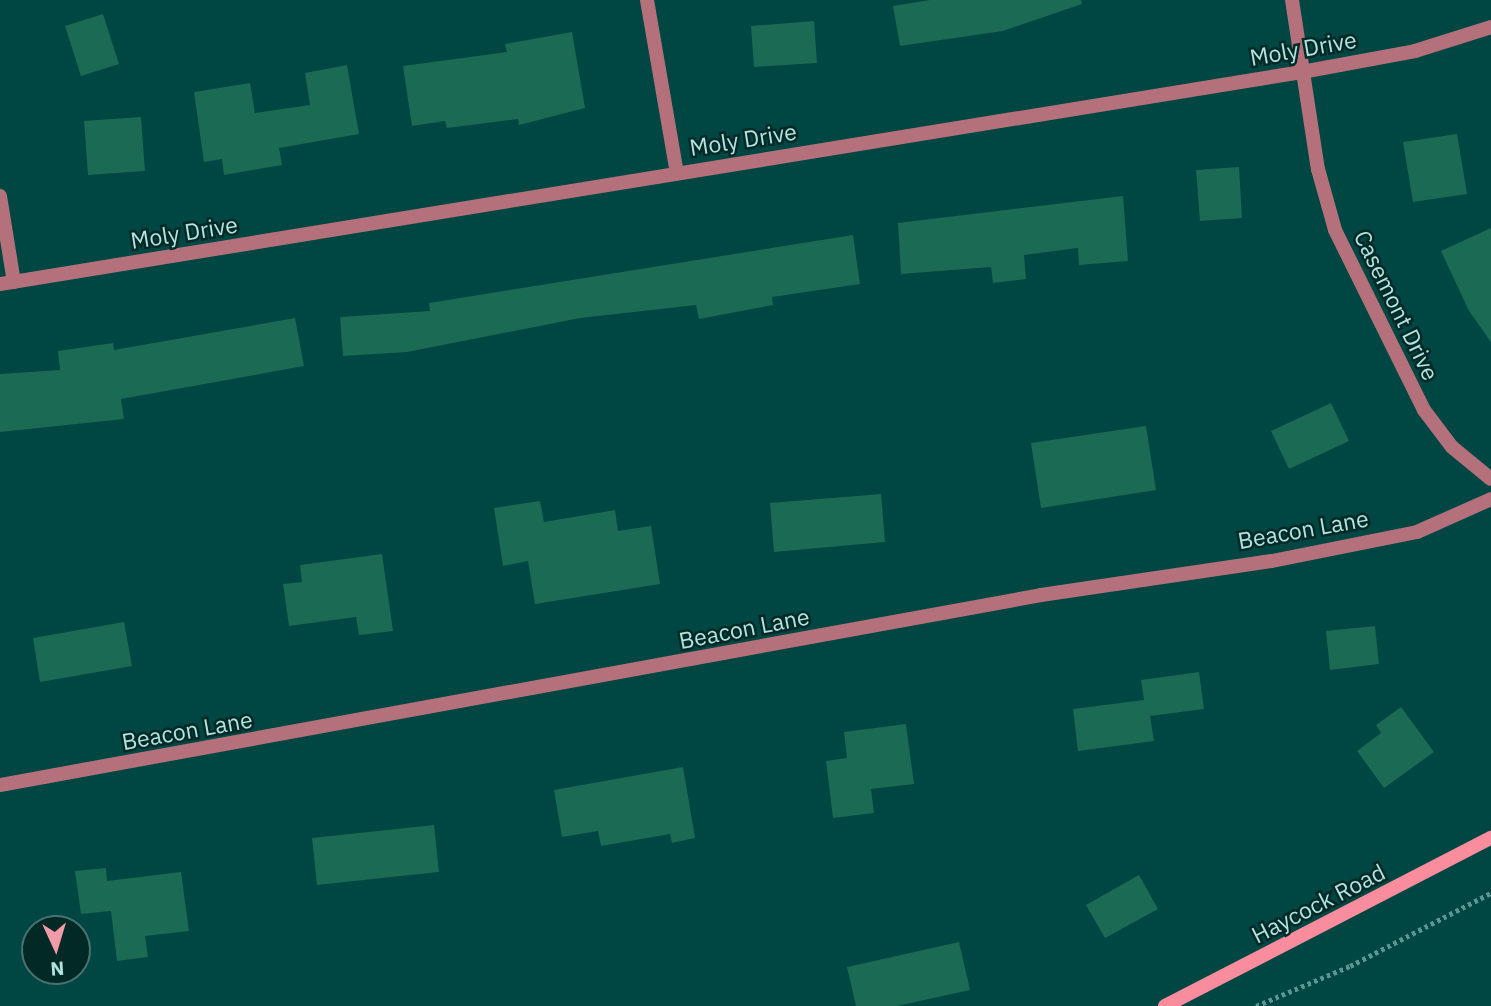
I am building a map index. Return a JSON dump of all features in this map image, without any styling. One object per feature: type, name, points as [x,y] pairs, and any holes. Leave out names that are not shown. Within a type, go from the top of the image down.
[{"type":"main road","name":"Haycock Road","points":[[1165,1006],[1491,838]]},
{"type":"street","points":[[647,0],[677,173]]},
{"type":"street","name":"Casemont Drive","points":[[1292,0],[1318,169],[1335,230],[1362,295],[1424,410],[1452,447],[1491,479]]},
{"type":"street","name":"Moly Drive","points":[[7,283],[1302,72],[1415,51],[1491,27]]},
{"type":"street","points":[[0,196],[7,283]]},
{"type":"street","name":"Beacon Lane","points":[[0,785],[1041,595],[1272,561],[1417,532],[1491,499]]},
{"type":"path","points":[[1256,1006],[1350,966],[1491,893]]},
{"type":"building","points":[[930,0],[1081,0],[1082,4],[1003,31],[900,46],[893,6]]},
{"type":"building","points":[[103,14],[119,64],[81,76],[65,26]]},
{"type":"building","points":[[814,21],[817,63],[754,67],[751,26]]},
{"type":"building","points":[[572,32],[585,108],[519,125],[518,119],[447,128],[445,121],[412,126],[403,66],[507,52],[505,44]]},
{"type":"building","points":[[347,65],[359,134],[279,148],[282,165],[224,175],[222,159],[204,162],[194,92],[250,83],[255,113],[310,105],[305,73]]},
{"type":"building","points":[[141,117],[145,171],[88,175],[84,121]]},
{"type":"building","points":[[1457,134],[1467,194],[1413,202],[1403,142]]},
{"type":"building","points":[[1239,167],[1242,218],[1200,221],[1196,170]]},
{"type":"building","points":[[1123,196],[1128,261],[1079,265],[1078,248],[1024,255],[1026,279],[993,283],[991,267],[901,274],[898,223]]},
{"type":"building","points":[[1491,228],[1491,342],[1469,311],[1441,251]]},
{"type":"building","points":[[853,235],[860,284],[772,297],[773,305],[699,319],[696,305],[580,318],[407,352],[343,356],[340,317],[430,311],[429,303]]},
{"type":"building","points":[[295,318],[304,366],[121,399],[124,419],[0,432],[0,374],[60,370],[58,351],[113,343],[114,350]]},
{"type":"building","points":[[1331,403],[1349,441],[1289,469],[1271,431]]},
{"type":"building","points":[[1146,426],[1156,490],[1041,508],[1031,443]]},
{"type":"building","points":[[881,494],[885,542],[774,552],[770,503]]},
{"type":"building","points":[[540,501],[544,522],[615,510],[618,531],[651,526],[660,584],[535,604],[528,561],[503,566],[494,508]]},
{"type":"building","points":[[382,554],[393,631],[359,635],[356,617],[289,626],[283,584],[302,582],[300,565]]},
{"type":"building","points":[[124,622],[132,666],[40,682],[33,638]]},
{"type":"building","points":[[1375,626],[1379,664],[1330,670],[1326,631]]},
{"type":"building","points":[[1199,672],[1204,709],[1150,716],[1154,741],[1078,751],[1073,709],[1144,700],[1141,680]]},
{"type":"building","points":[[1401,707],[1434,752],[1384,788],[1357,751],[1381,733],[1376,725]]},
{"type":"building","points":[[906,724],[914,784],[871,789],[874,813],[833,818],[826,761],[847,758],[844,732]]},
{"type":"building","points":[[683,767],[695,838],[672,843],[670,834],[601,846],[598,831],[562,837],[554,790]]},
{"type":"building","points":[[434,825],[439,872],[317,885],[312,838]]},
{"type":"building","points":[[106,868],[107,881],[181,872],[189,931],[145,936],[148,957],[117,961],[111,911],[81,914],[75,871]]},
{"type":"building","points":[[1139,875],[1158,909],[1105,938],[1086,905]]},
{"type":"building","points":[[959,942],[970,990],[897,1006],[856,1006],[847,967]]}]
